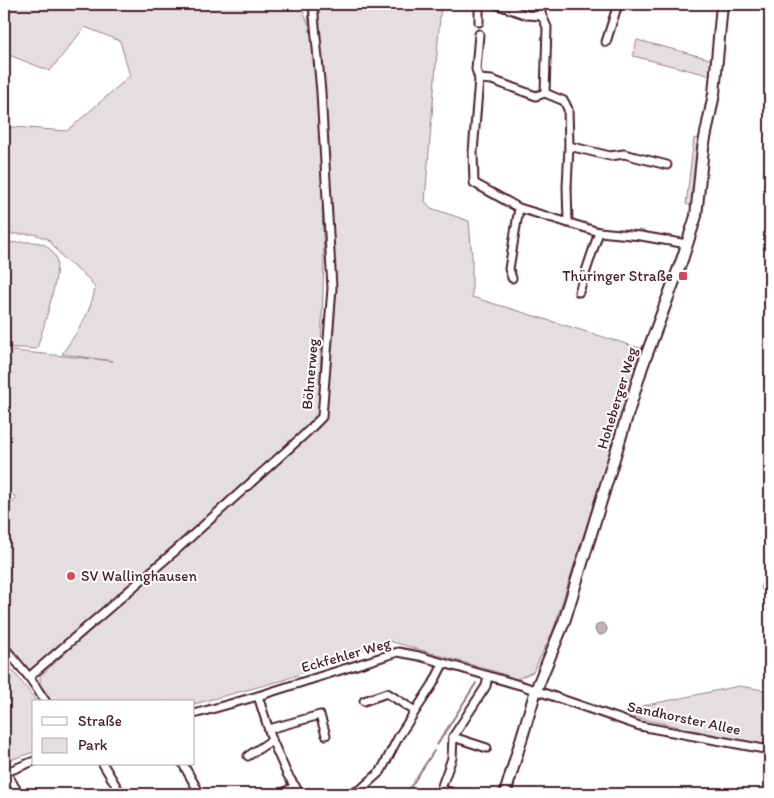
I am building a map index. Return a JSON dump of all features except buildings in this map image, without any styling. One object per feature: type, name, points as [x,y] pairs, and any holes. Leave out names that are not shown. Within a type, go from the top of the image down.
[{"type":"street","name":"Böhnerweg","points":[[29,677],[181,545],[322,417],[332,288],[321,92],[313,4]]},
{"type":"street","points":[[479,4],[479,22]]},
{"type":"street","points":[[495,4],[527,15],[542,16]]},
{"type":"street","points":[[541,4],[542,16],[547,27],[545,93]]},
{"type":"street","points":[[606,42],[618,4]]},
{"type":"street","name":"Hoheberger Weg","points":[[505,794],[536,690],[564,622],[642,366],[696,216],[703,148],[714,94],[722,4]]},
{"type":"street","points":[[478,34],[476,70],[479,79],[473,152],[474,183],[519,208],[599,232],[641,236],[687,244]]},
{"type":"street","points":[[479,79],[492,80],[536,96],[545,93],[564,101],[568,109],[568,223]]},
{"type":"street","points":[[569,146],[610,156],[624,154],[667,165]]},
{"type":"street","points":[[512,278],[509,269],[519,208]]},
{"type":"street","points":[[579,292],[599,232]]},
{"type":"street","points":[[4,647],[29,677],[45,700]]},
{"type":"street","name":"Eckfehler Weg","points":[[195,714],[398,652],[419,656],[536,690]]},
{"type":"street","points":[[350,794],[361,788],[381,771],[399,736],[433,684],[443,664]]},
{"type":"street","points":[[456,794],[440,792],[452,758],[453,737],[486,686],[488,676]]},
{"type":"street","name":"Sandhorster Allee","points":[[536,690],[640,726],[770,750]]},
{"type":"street","points":[[364,701],[387,693],[415,711]]},
{"type":"street","points":[[258,696],[272,740],[300,794]]},
{"type":"street","points":[[269,729],[320,715],[326,735]]},
{"type":"street","points":[[453,737],[487,748]]},
{"type":"street","points":[[248,756],[272,740]]},
{"type":"street","points":[[19,794],[5,773],[32,762]]},
{"type":"street","points":[[104,766],[121,794]]},
{"type":"street","points":[[184,766],[200,794]]},
{"type":"street","points":[[281,794],[295,786]]},
{"type":"green space","points":[[9,4],[300,4],[309,25],[308,4],[441,4],[425,201],[431,208],[469,221],[472,257],[472,297],[643,349],[553,631],[533,672],[517,679],[386,640],[284,680],[195,704],[195,700],[51,700],[40,684],[40,676],[324,420],[335,286],[328,188],[322,209],[324,259],[319,413],[303,430],[231,495],[29,672],[4,642],[4,510],[17,498],[4,489],[4,350],[113,361],[62,354],[83,322],[90,306],[95,288],[89,279],[64,259],[48,239],[34,234],[4,234],[4,129],[12,127],[67,131],[130,76],[120,41],[85,27],[50,71],[4,53],[4,28],[7,28]]},
{"type":"green space","points":[[637,40],[714,60],[716,77],[633,56]]},
{"type":"green space","points":[[694,138],[700,139],[694,207],[686,204]]},
{"type":"green space","points":[[4,243],[39,243],[49,248],[56,258],[57,266],[54,289],[37,349],[4,347]]},
{"type":"green space","points":[[4,659],[35,700],[32,700],[32,753],[4,762]]},
{"type":"green space","points":[[739,686],[770,691],[770,747],[634,717],[642,706]]},
{"type":"shaded area","points":[[763,580],[770,580],[770,597],[762,590]]},
{"type":"shaded area","points":[[601,623],[607,629],[601,635],[595,629]]},
{"type":"waterway","points":[[437,745],[476,683]]},
{"type":"waterway","points":[[406,794],[434,751]]},
{"type":"place","name":"Thüringer Straße","points":[[683,276]]},
{"type":"place","name":"SV Wallinghausen","points":[[71,576]]}]
